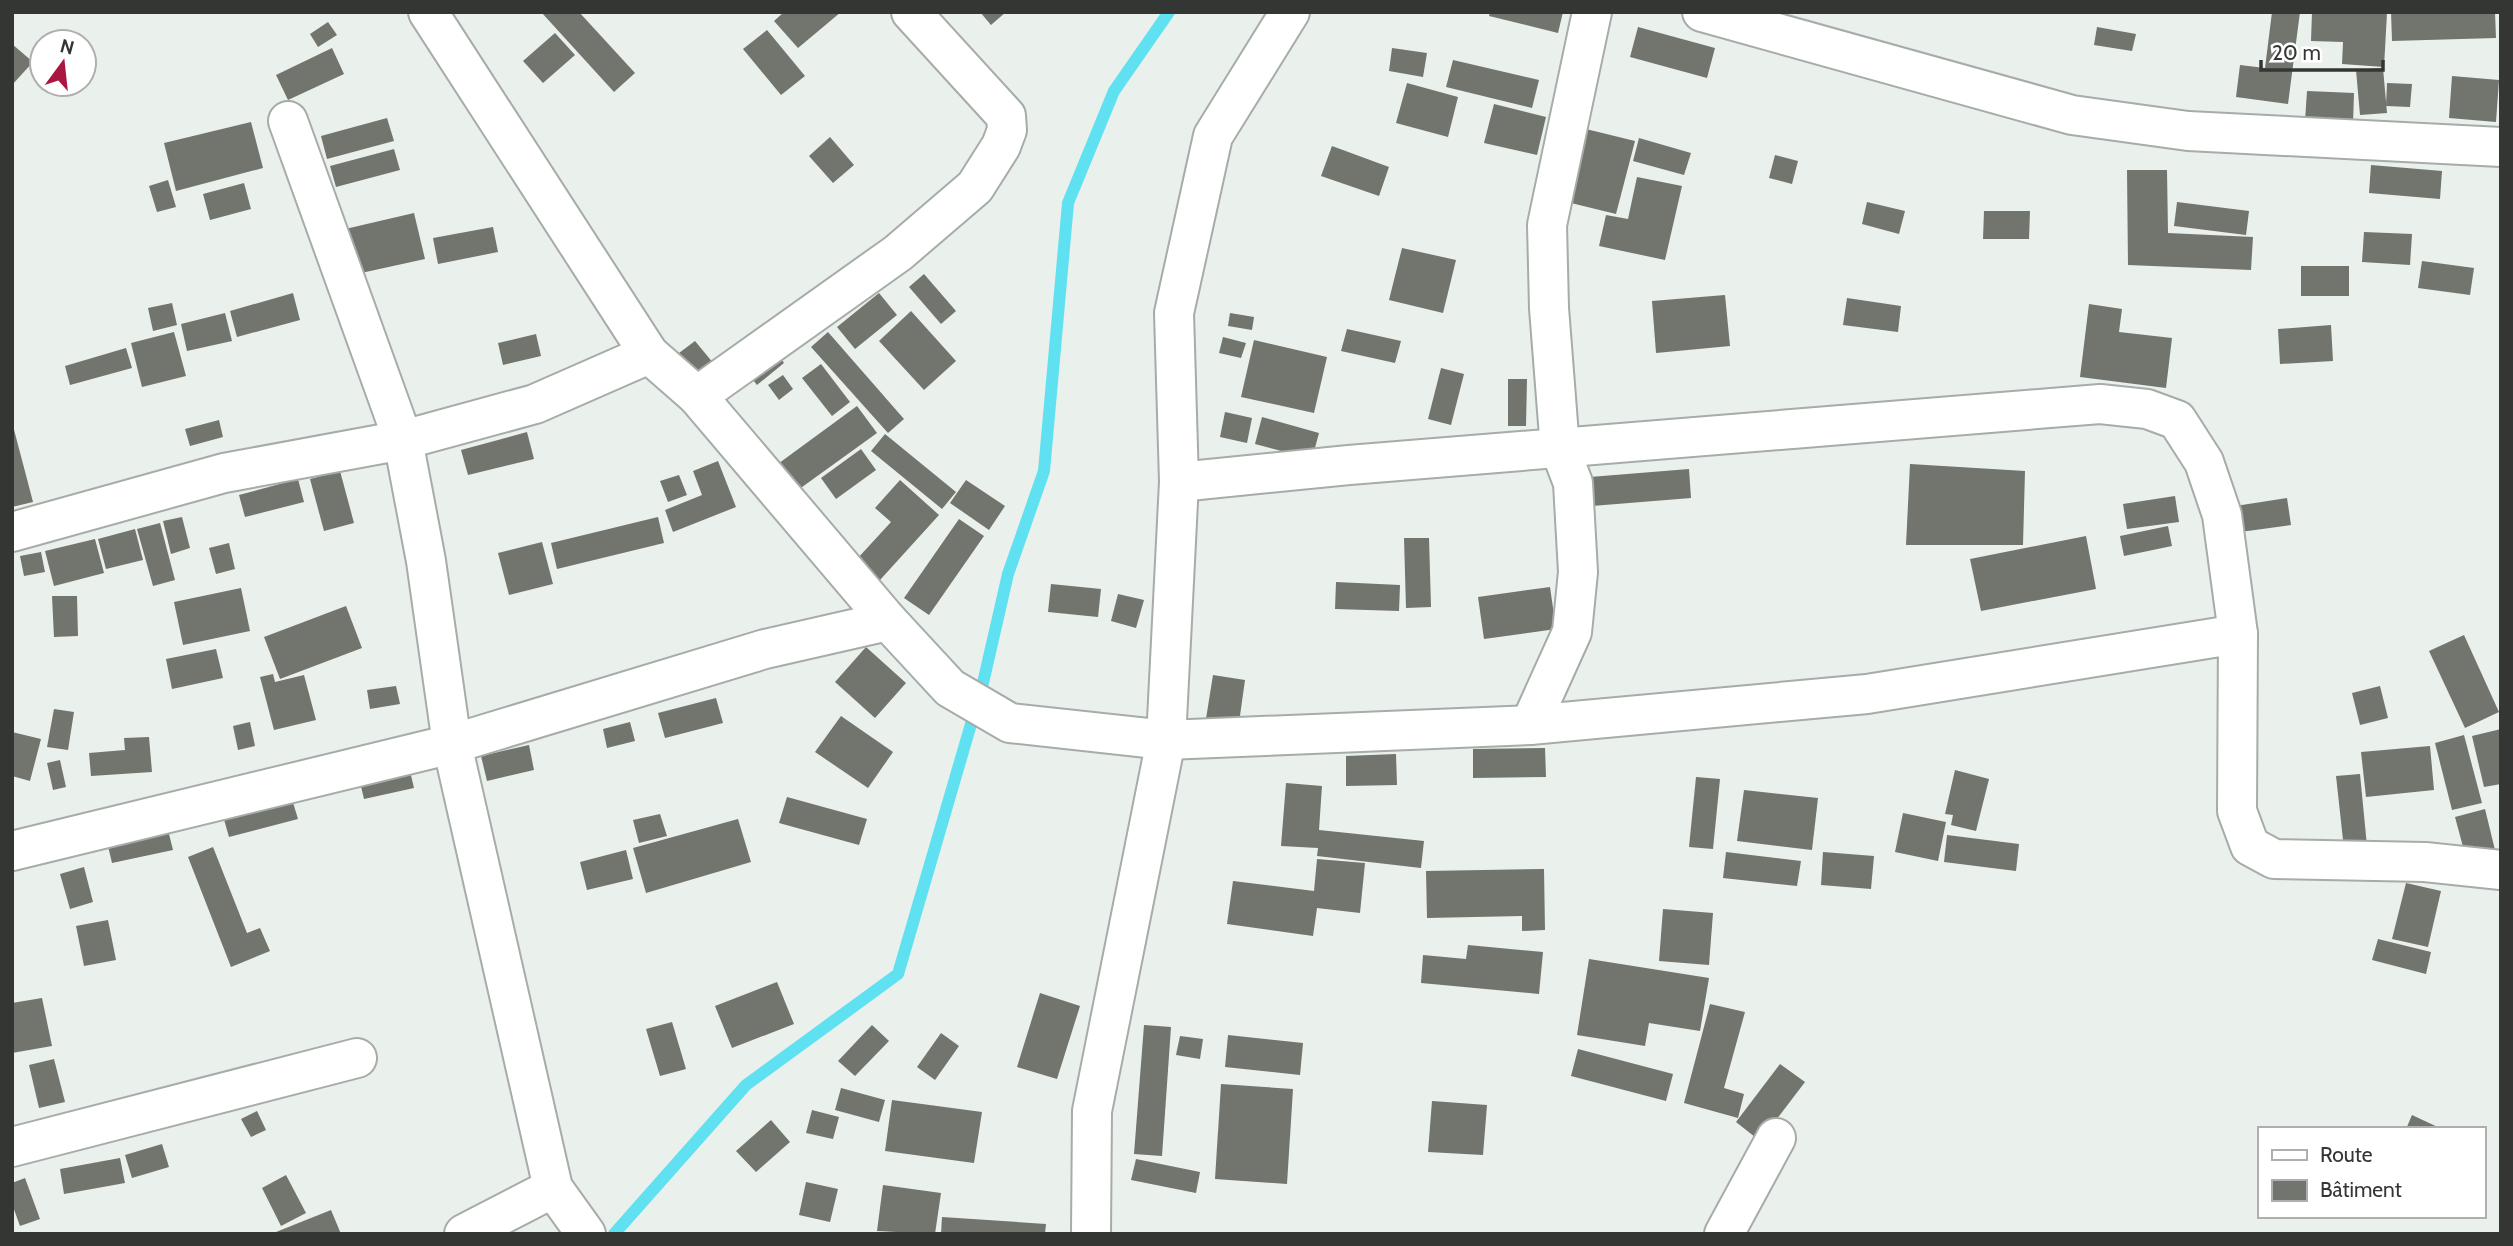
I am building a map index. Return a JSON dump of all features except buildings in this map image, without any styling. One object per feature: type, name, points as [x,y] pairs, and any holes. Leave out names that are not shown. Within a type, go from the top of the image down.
[{"type":"street","points":[[428,12],[649,354],[697,396],[888,621],[950,688],[1010,723],[1166,740],[1530,725],[1867,694],[2238,634]]},
{"type":"street","points":[[697,396],[898,253],[975,187],[1002,146],[1007,130],[1006,116],[911,12]]},
{"type":"street","points":[[1091,1234],[1092,1111],[1166,740],[1179,482],[1174,313],[1213,136],[1290,12]]},
{"type":"street","points":[[1530,725],[1572,632],[1578,572],[1573,483],[1560,449],[1549,308],[1547,225],[1592,12]]},
{"type":"street","points":[[1702,12],[2072,115],[2188,131],[2501,147]]},
{"type":"street","points":[[288,121],[403,440],[426,561],[452,744],[553,1188],[586,1234]]},
{"type":"street","points":[[12,533],[224,473],[403,440],[535,404],[649,354]]},
{"type":"street","points":[[1179,482],[1349,465],[2100,404],[2147,409],[2177,420],[2204,462],[2222,515],[2238,634],[2237,811],[2250,846],[2274,859],[2425,862],[2501,870]]},
{"type":"street","points":[[12,851],[452,744],[765,649],[888,621]]},
{"type":"street","points":[[12,1147],[358,1058]]},
{"type":"street","points":[[1724,1234],[1776,1138]]},
{"type":"street","points":[[464,1234],[553,1188]]},
{"type":"waterway","points":[[614,1234],[746,1085],[898,974],[983,683],[1008,574],[1044,471],[1068,203],[1114,91],[1169,12]]}]
